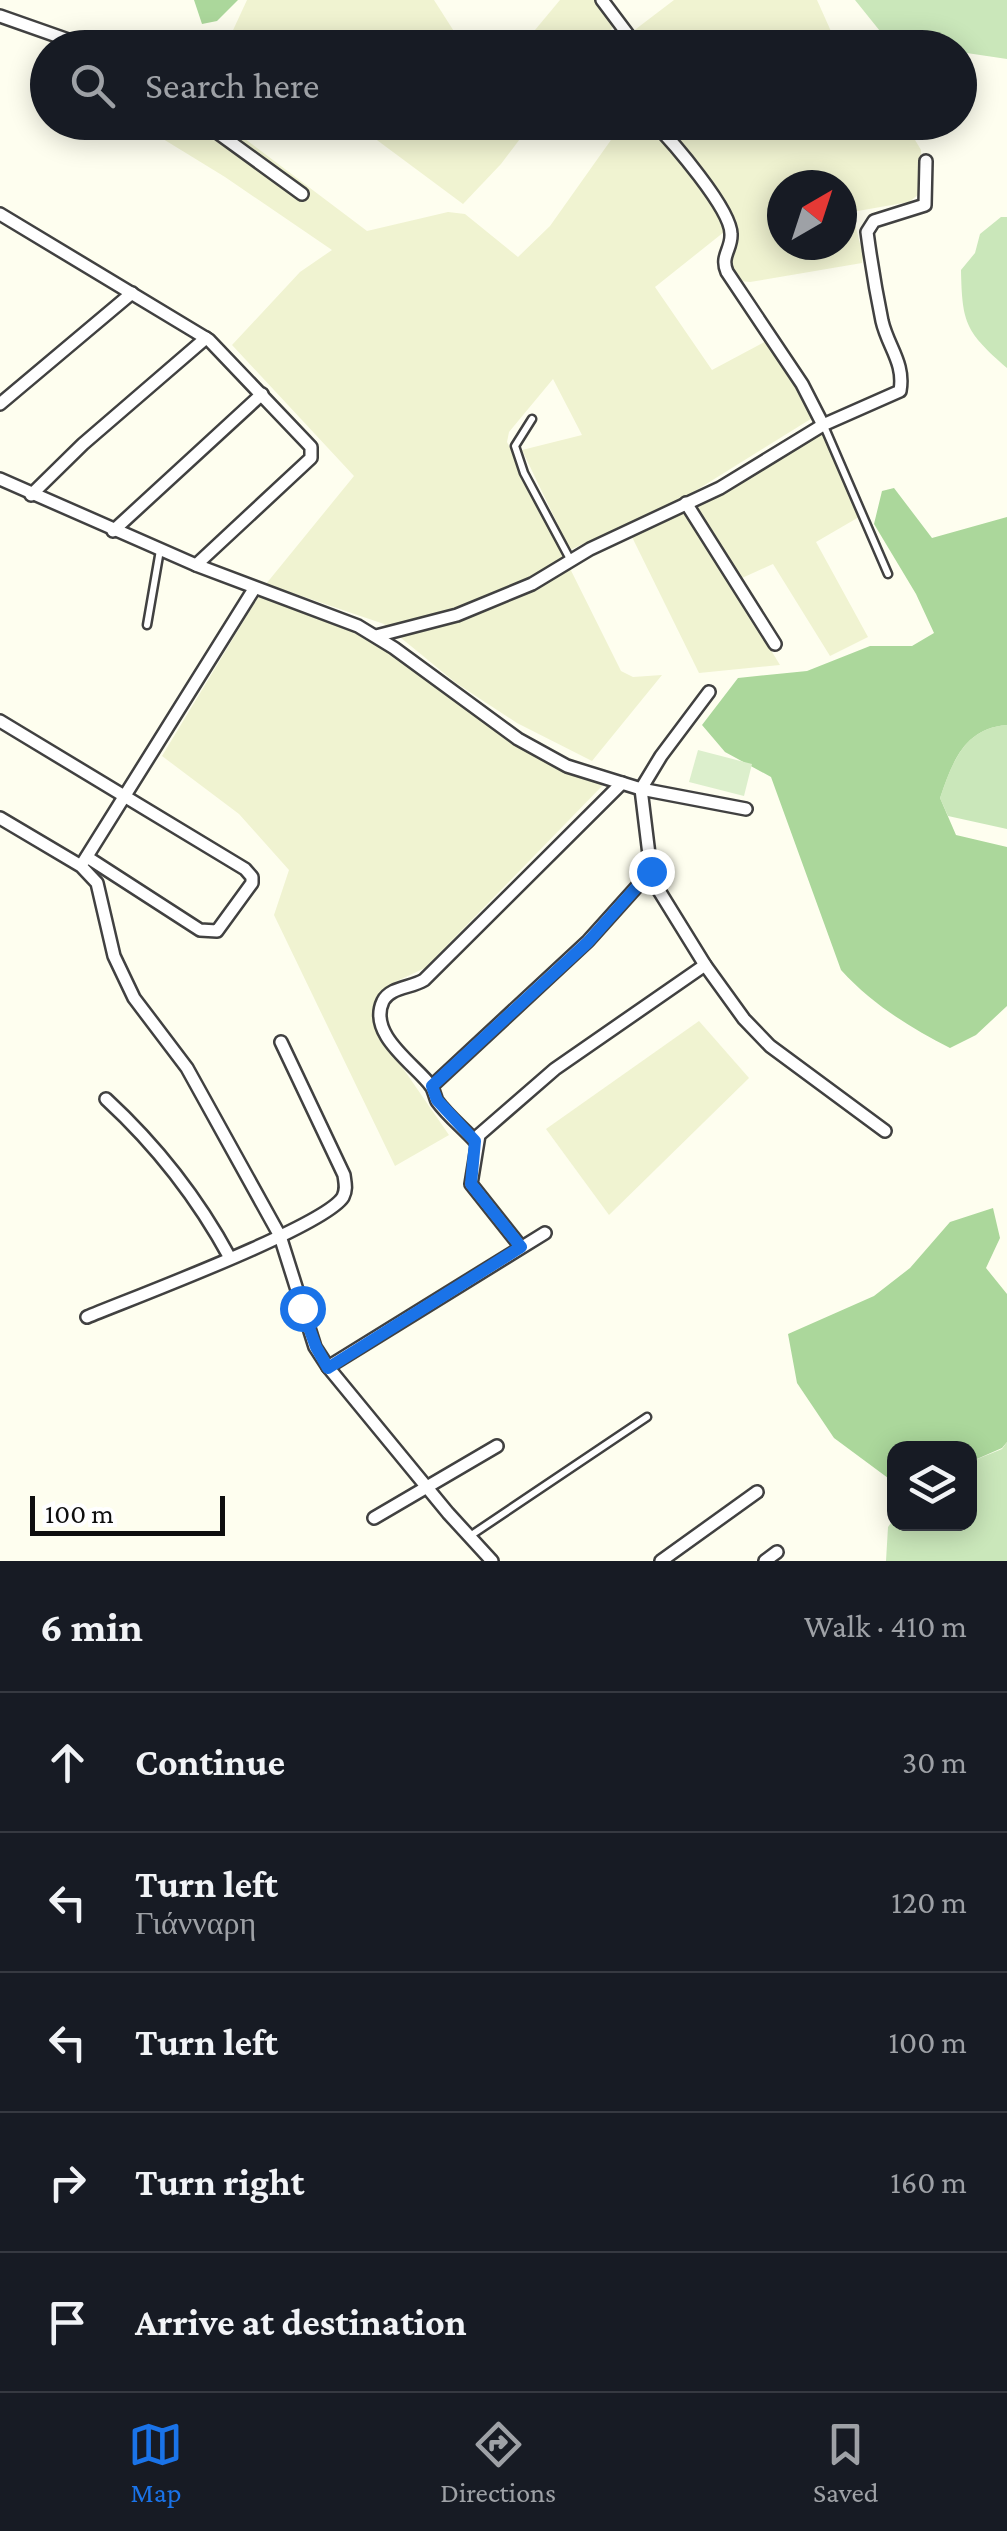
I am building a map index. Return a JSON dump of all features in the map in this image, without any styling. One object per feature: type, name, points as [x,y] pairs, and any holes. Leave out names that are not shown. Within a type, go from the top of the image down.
[{"type":"street","points":[[602,0],[624,30]]},
{"type":"street","points":[[0,16],[40,30]]},
{"type":"street","points":[[228,140],[302,194]]},
{"type":"street","points":[[671,140],[689,159],[728,223],[732,238],[723,264],[727,272],[802,384],[823,425]]},
{"type":"street","points":[[376,636],[456,616],[532,584],[571,560],[720,488],[823,425],[900,391],[902,377],[897,355],[883,327],[867,232],[874,221],[925,205],[926,161]]},
{"type":"street","points":[[0,214],[206,338],[311,447],[312,453],[196,565]]},
{"type":"street","points":[[0,404],[132,293]]},
{"type":"street","points":[[31,495],[83,444],[206,338]]},
{"type":"street","points":[[113,530],[262,394]]},
{"type":"street","points":[[0,478],[160,550],[376,636],[518,739],[568,766],[641,789],[746,810]]},
{"type":"street","points":[[686,503],[776,644]]},
{"type":"street","points":[[84,862],[254,589]]},
{"type":"street","points":[[710,692],[641,789],[651,871],[658,889],[744,1019],[770,1046],[886,1131]]},
{"type":"street","points":[[0,721],[244,869],[252,876],[252,884],[217,932],[211,933],[0,818]]},
{"type":"street","points":[[475,1141],[437,1100],[432,1086],[390,1042],[383,1024],[384,998],[394,990],[424,980],[622,783]]},
{"type":"street","points":[[84,862],[98,883],[114,956],[134,998],[186,1068],[280,1236],[316,1347],[328,1368],[492,1561]]},
{"type":"street","points":[[432,1086],[588,942],[651,871]]},
{"type":"street","points":[[521,1247],[471,1184],[475,1141],[555,1069],[705,965]]},
{"type":"street","points":[[86,1317],[280,1236],[342,1200],[346,1188],[344,1174],[281,1042]]},
{"type":"street","points":[[106,1099],[147,1137],[206,1214],[230,1258]]},
{"type":"street","points":[[328,1368],[545,1232]]},
{"type":"street","points":[[374,1518],[497,1446]]},
{"type":"street","points":[[661,1561],[757,1492]]},
{"type":"street","points":[[766,1561],[777,1552]]},
{"type":"lane","points":[[532,420],[515,446],[524,473],[571,560]]},
{"type":"lane","points":[[823,425],[888,574]]},
{"type":"lane","points":[[147,624],[160,550]]},
{"type":"lane","points":[[469,1536],[647,1417]]},
{"type":"green space","points":[[194,0],[238,0],[217,21],[202,24]]},
{"type":"green space","points":[[247,0],[434,0],[453,30],[233,30]]},
{"type":"green space","points":[[560,0],[597,0],[614,25],[611,30],[535,30]]},
{"type":"green space","points":[[674,0],[817,0],[830,30],[635,30]]},
{"type":"green space","points":[[855,0],[1007,0],[1007,59],[977,55],[977,30],[879,30]]},
{"type":"green space","points":[[165,140],[247,140],[367,231],[448,212],[465,214],[518,257],[550,226],[611,140],[665,140],[684,159],[725,226],[724,232],[655,287],[712,370],[768,340],[814,417],[687,496],[570,550],[522,450],[582,435],[553,379],[509,432],[507,442],[621,671],[633,677],[662,675],[592,761],[517,723],[456,683],[384,624],[266,584],[354,476],[232,345],[300,272],[332,250]]},
{"type":"green space","points":[[377,140],[519,140],[463,204]]},
{"type":"green space","points":[[677,140],[915,140],[921,150],[923,191],[909,202],[857,211],[857,170],[767,170],[767,260],[857,260],[857,232],[862,263],[750,282],[739,281],[727,260],[738,229],[690,153]]},
{"type":"green space","points":[[1001,217],[1007,217],[1007,368],[969,326],[961,270],[975,253],[980,234]]},
{"type":"green space","points":[[821,431],[859,517],[816,542],[868,637],[830,656],[773,564],[742,578],[694,502]]},
{"type":"green space","points":[[894,488],[932,538],[1007,517],[1007,725],[970,740],[955,760],[940,798],[956,835],[1007,847],[1007,1006],[976,1035],[950,1048],[892,1014],[841,970],[771,777],[725,752],[702,725],[738,678],[807,671],[870,646],[912,646],[934,633],[916,594],[874,524],[882,491]]},
{"type":"green space","points":[[685,509],[780,665],[699,673],[632,537]]},
{"type":"green space","points":[[260,594],[355,628],[570,770],[604,784],[425,968],[395,982],[375,998],[380,1035],[449,1135],[395,1166],[274,915],[289,870],[239,814],[162,756]]},
{"type":"green space","points":[[1007,725],[1007,829],[948,816],[940,798],[962,749],[980,733]]},
{"type":"green space","points":[[698,750],[752,764],[744,796],[689,782]]},
{"type":"green space","points":[[699,1021],[749,1078],[609,1215],[546,1129]]},
{"type":"green space","points":[[993,1208],[1000,1238],[986,1268],[1007,1294],[1007,1442],[977,1459],[977,1441],[887,1441],[887,1477],[834,1438],[797,1383],[788,1334],[874,1296],[910,1268],[950,1222]]},
{"type":"green space","points":[[1007,1442],[1007,1561],[886,1561],[888,1531],[977,1531],[977,1459],[1002,1449]]},
{"type":"route","points":[[302,1308],[328,1368],[521,1247],[474,1191],[469,1178],[475,1141],[437,1100],[432,1086],[588,942],[651,871]]}]
